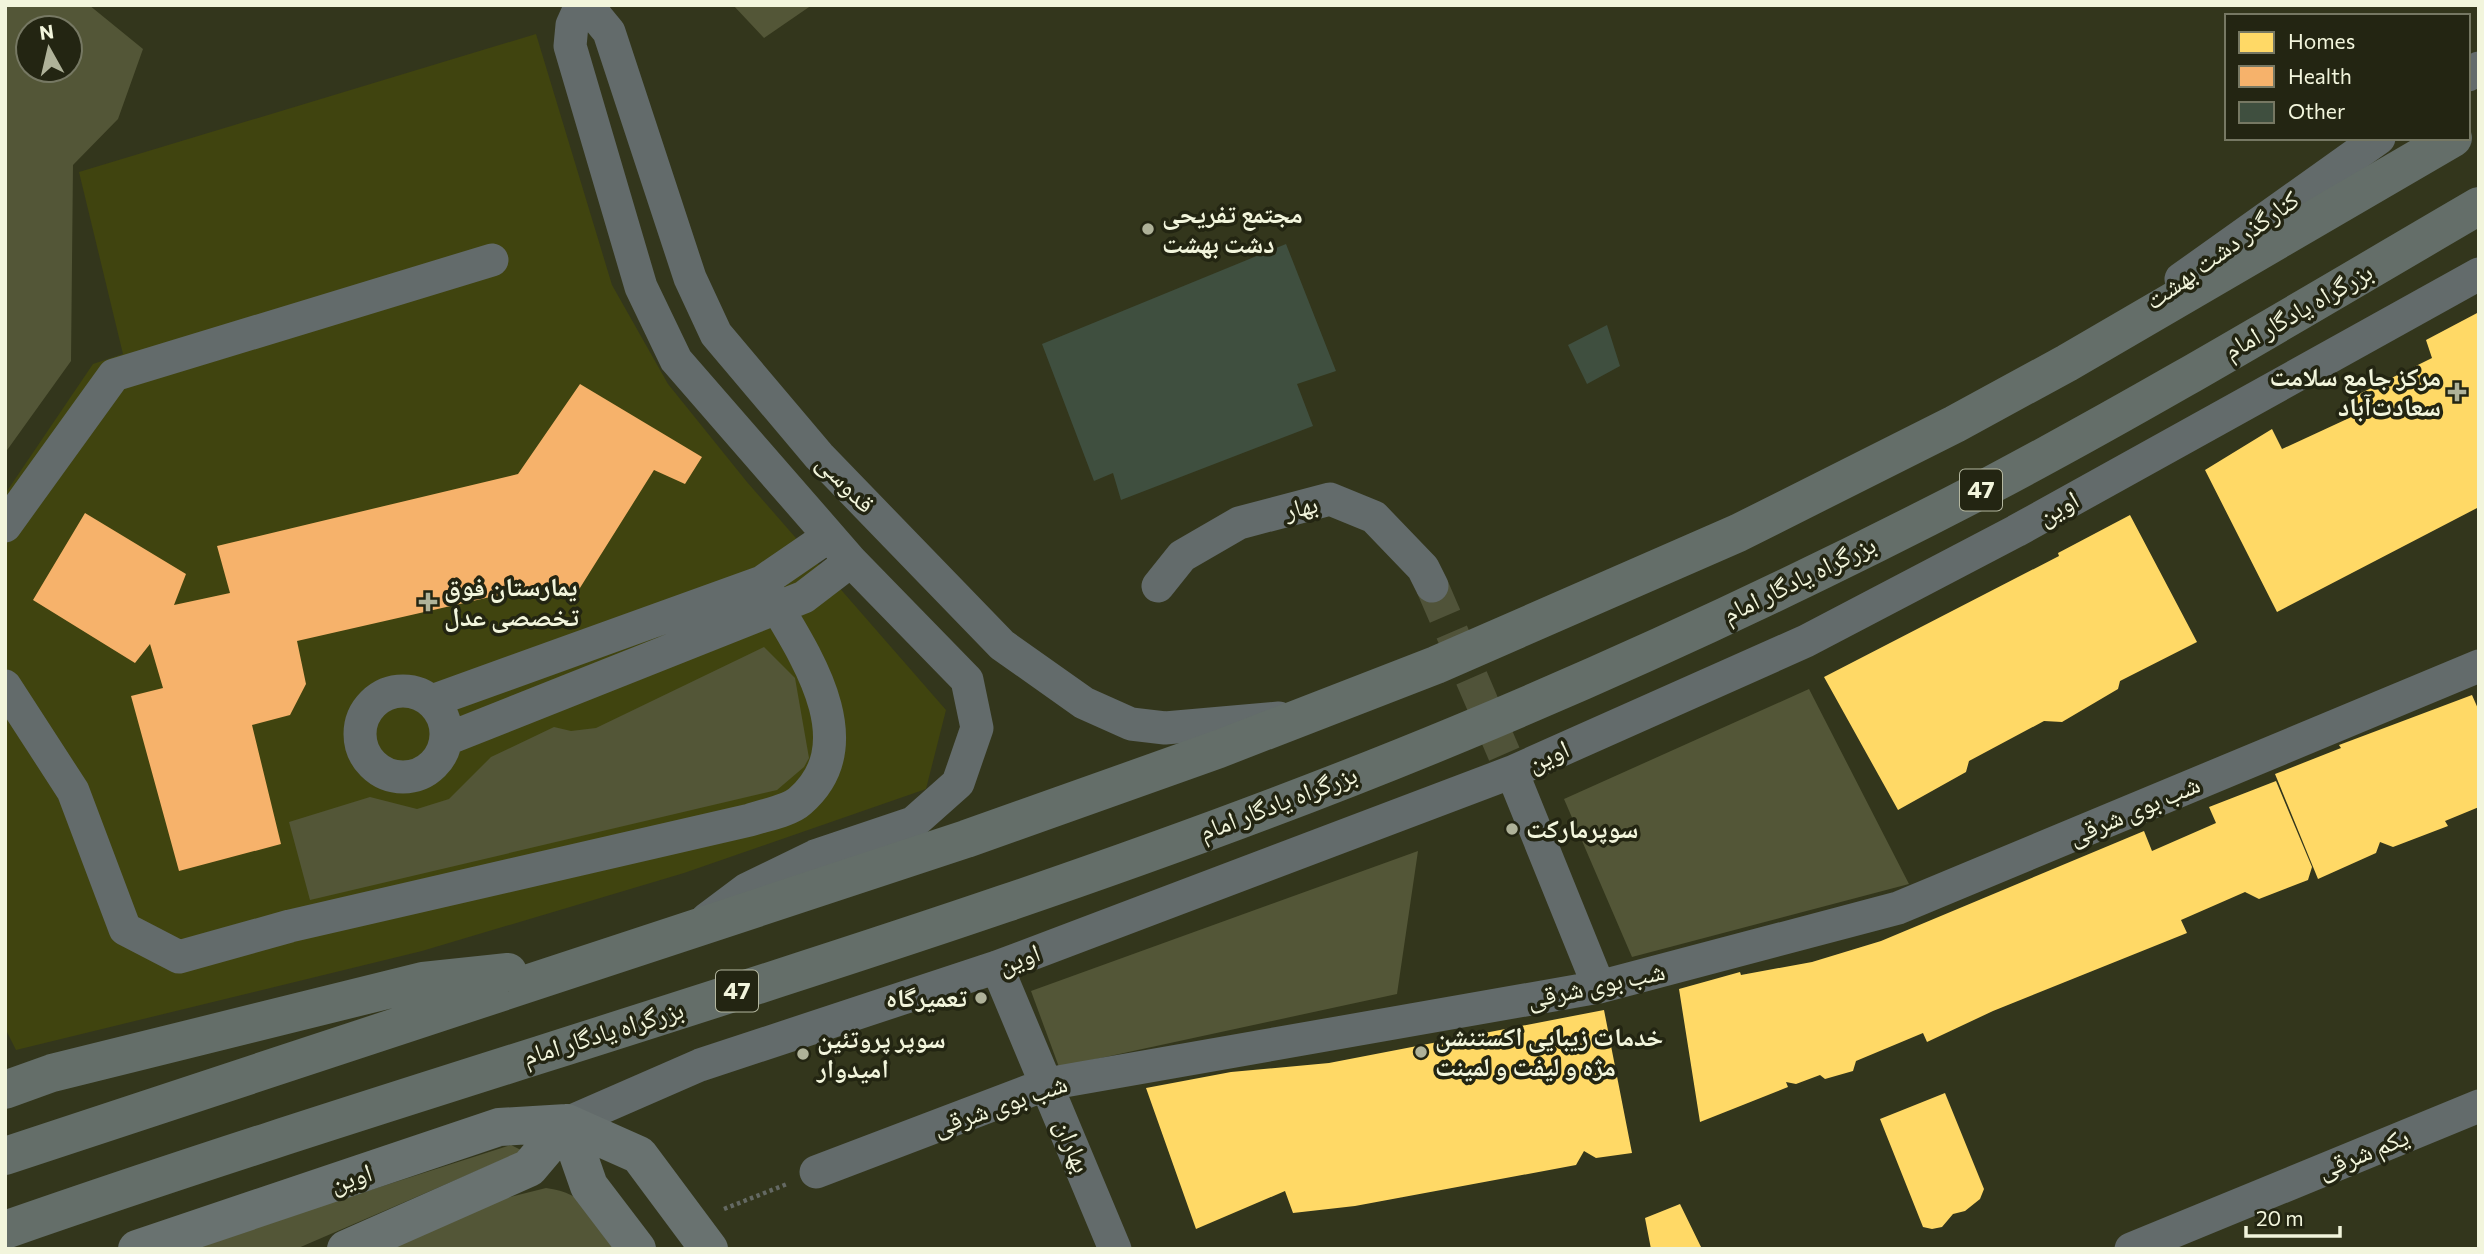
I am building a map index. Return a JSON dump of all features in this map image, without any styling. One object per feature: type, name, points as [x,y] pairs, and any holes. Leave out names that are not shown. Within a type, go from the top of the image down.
[{"type":"highway","points":[[5,1156],[966,839],[1311,715],[1436,665],[1738,533],[2067,363],[2450,140]]},
{"type":"highway","name":"بزرگراه یادگار امام","points":[[5,1230],[243,1148],[988,910],[1241,818],[1462,733],[1767,597],[1989,486],[2247,342],[2479,206]]},
{"type":"highway","points":[[5,1090],[65,1070],[423,981],[586,963]]},
{"type":"main road","points":[[567,1123],[639,1155],[700,1236]]},
{"type":"main road","points":[[567,1123],[589,1186],[637,1249]]},
{"type":"main road","name":"اوین","points":[[137,1249],[499,1127],[567,1123]]},
{"type":"main road","name":"اوین","points":[[346,1249],[529,1168],[567,1123]]},
{"type":"street","points":[[581,6],[572,25],[570,46],[641,287],[676,360],[851,561],[967,680],[977,728],[958,783],[913,823],[804,862],[747,890],[694,929]]},
{"type":"street","name":"قدوسی","points":[[581,6],[595,15],[609,32],[690,278],[716,334],[819,456],[1002,645],[1084,703],[1131,724],[1165,728],[1311,715]]},
{"type":"street","name":"کنارگذر دشت بهشت","points":[[2067,363],[2376,140]]},
{"type":"street","points":[[5,526],[114,375],[492,260]]},
{"type":"street","name":"اوین","points":[[567,1123],[700,1065],[997,967],[1512,772],[1806,641],[2016,531],[2479,274]]},
{"type":"street","name":"بهار","points":[[1158,586],[1182,556],[1239,523],[1330,499],[1374,517],[1423,568],[1432,586]]},
{"type":"street","points":[[447,739],[770,595],[829,536]]},
{"type":"street","points":[[432,701],[770,595],[804,597],[851,561]]},
{"type":"street","points":[[5,685],[73,791],[125,929],[179,957],[290,926],[750,820],[799,803],[816,782],[830,753],[825,707],[809,659],[770,595]]},
{"type":"street","points":[[967,680],[1002,645]]},
{"type":"street","name":"شب بوی شرقی","points":[[816,1172],[1047,1084],[1600,987],[1898,908],[2479,666]]},
{"type":"street","points":[[407,691],[432,701],[441,712],[447,739],[435,764],[411,777],[384,772],[364,752],[360,738],[361,723],[368,709],[378,699],[392,692],[407,691]]},
{"type":"street","points":[[1512,772],[1600,987]]},
{"type":"street","name":"بهاران","points":[[997,967],[1115,1249]]},
{"type":"street","name":"یکم شرقی","points":[[2132,1249],[2479,1106]]},
{"type":"path","points":[[700,1236],[816,1172]]},
{"type":"shaded area","points":[[5,5],[89,5],[143,49],[118,119],[73,165],[71,361],[5,453]]},
{"type":"shaded area","points":[[733,5],[812,5],[764,38]]},
{"type":"shaded area","name":"یمارستان فوق تخصصی عدل","points":[[536,34],[612,285],[668,384],[747,482],[946,710],[926,789],[684,873],[422,951],[16,1050],[5,1028],[5,494],[93,364],[123,354],[79,172]]},
{"type":"shaded area","points":[[764,647],[795,678],[809,758],[804,767],[777,790],[310,900],[289,822],[370,797],[417,809],[449,799],[491,757],[554,727],[571,731],[596,728]]},
{"type":"shaded area","points":[[1809,689],[1909,884],[1632,957],[1564,799]]},
{"type":"shaded area","points":[[1418,851],[1397,994],[1059,1067],[1031,991]]},
{"type":"shaded area","points":[[511,1145],[523,1151],[296,1249],[187,1249]]},
{"type":"shaded area","points":[[546,1188],[571,1195],[581,1201],[619,1249],[386,1249],[498,1200]]},
{"type":"building: Homes","points":[[2479,312],[2479,507],[2277,612],[2205,470],[2272,429],[2282,449],[2360,413],[2355,396],[2432,358],[2426,340]]},
{"type":"building: Homes","points":[[2130,515],[2197,642],[2120,681],[2118,689],[2062,722],[2044,721],[1969,761],[1966,772],[1898,810],[1824,677],[2059,556],[2058,553]]},
{"type":"building: Homes","points":[[2472,695],[2479,711],[2479,807],[2445,821],[2448,826],[2393,847],[2380,842],[2376,853],[2318,879],[2275,774],[2341,748],[2339,745]]},
{"type":"building: Homes","points":[[2276,781],[2312,867],[2308,880],[2259,899],[2245,892],[2181,920],[2187,933],[1993,1011],[1927,1042],[1923,1033],[1856,1061],[1853,1071],[1825,1079],[1820,1075],[1796,1084],[1786,1082],[1788,1087],[1700,1122],[1679,989],[1740,972],[1741,975],[1812,962],[1881,941],[2144,831],[2152,851],[2216,823],[2209,807]]},
{"type":"building: Homes","points":[[1604,1010],[1632,1153],[1596,1158],[1584,1151],[1576,1165],[1355,1206],[1293,1213],[1285,1191],[1196,1229],[1146,1088],[1231,1072],[1329,1063]]},
{"type":"building: Homes","points":[[1945,1093],[1984,1189],[1980,1199],[1965,1211],[1953,1214],[1942,1227],[1932,1229],[1923,1227],[1880,1119]]},
{"type":"building: Homes","points":[[1680,1204],[1702,1249],[1651,1249],[1645,1218]]},
{"type":"building: Health","points":[[580,384],[702,457],[685,484],[654,470],[573,599],[547,584],[297,641],[306,684],[290,715],[252,725],[281,844],[179,871],[131,696],[163,688],[150,644],[135,663],[33,600],[85,513],[186,574],[174,605],[230,593],[217,546],[518,474]]},
{"type":"building: Other","points":[[1286,244],[1336,371],[1297,384],[1313,426],[1121,500],[1113,473],[1094,481],[1042,344]]},
{"type":"building: Other","points":[[1607,325],[1620,366],[1587,384],[1568,345]]},
{"type":"tunnel","points":[[1432,586],[1512,772]]},
{"type":"place","name":"مجتمع تفریحی دشت بهشت","points":[[1148,229]]},
{"type":"place","name":"مرکز جامع سلامت سعادت‌آباد","points":[[2457,392]]},
{"type":"place","name":"یمارستان فوق تخصصی عدل","points":[[428,602]]},
{"type":"place","name":"سوپرمارکت","points":[[1512,829]]},
{"type":"place","name":"تعمیرگاه","points":[[981,998]]},
{"type":"place","name":"خدمات زیبایی اکستنشن مژه و لیفت و لمینت","points":[[1421,1052]]},
{"type":"place","name":"سوپر پروتئین امیدوار","points":[[803,1054]]}]
